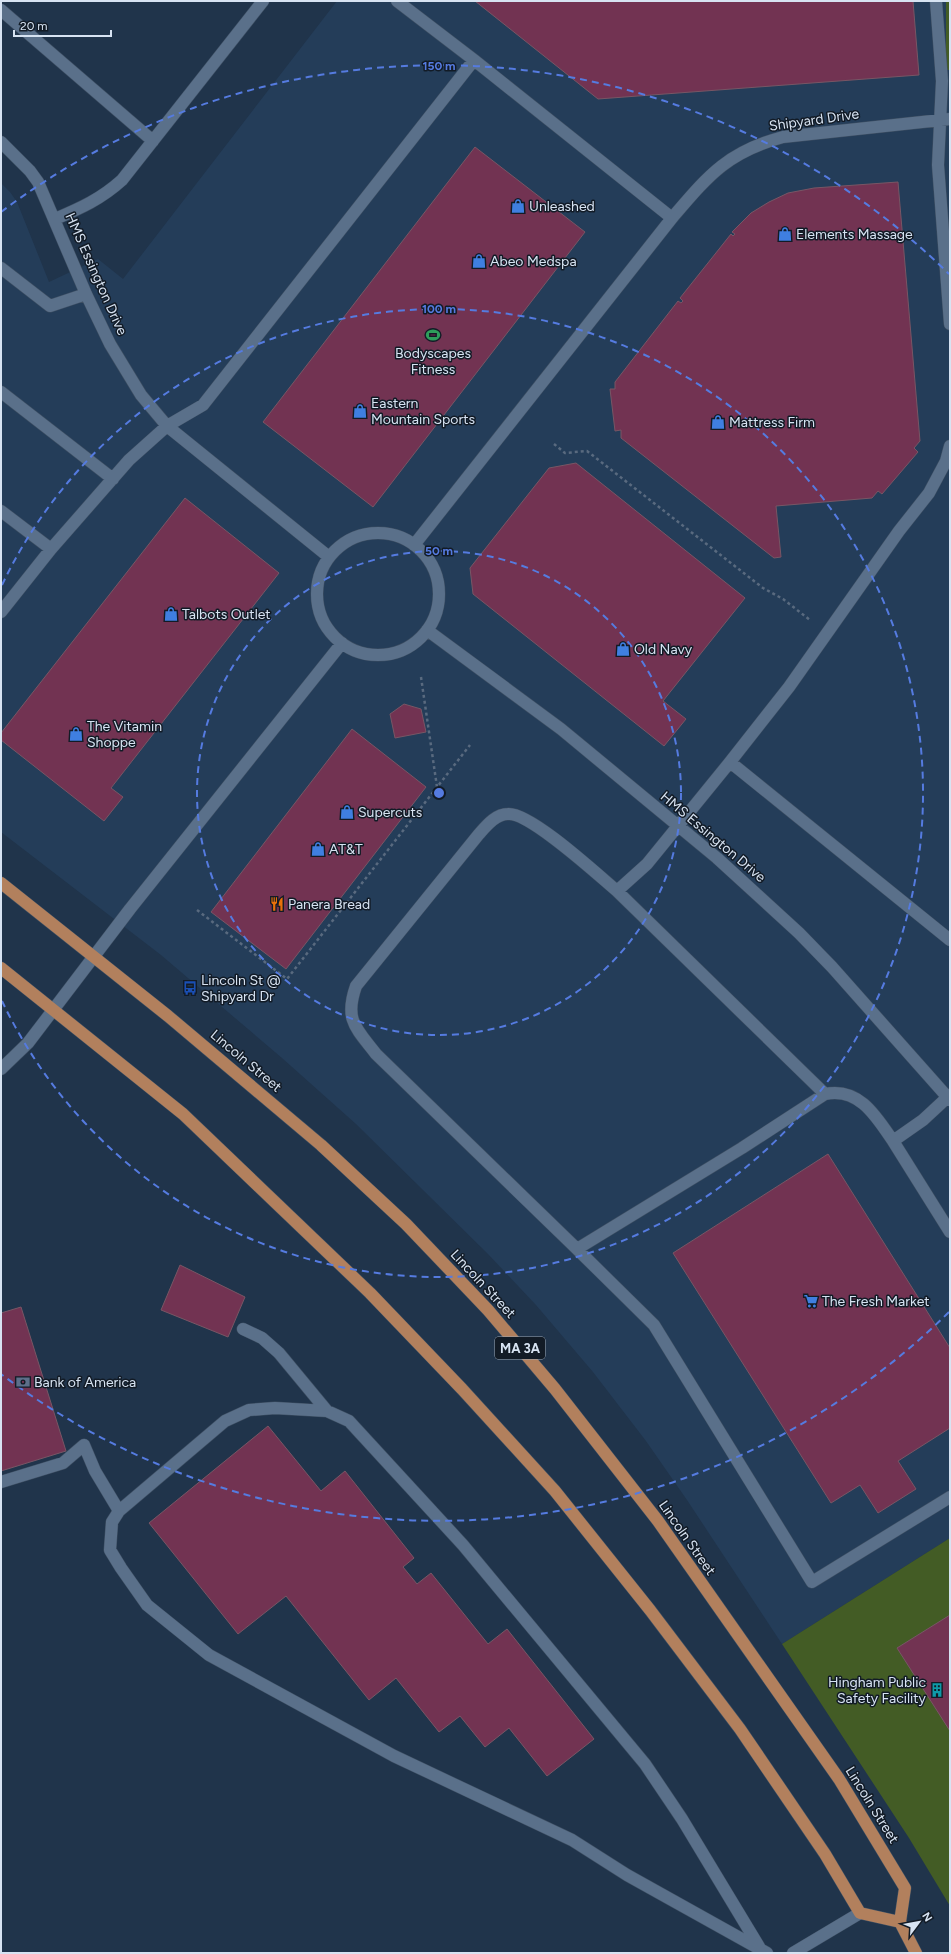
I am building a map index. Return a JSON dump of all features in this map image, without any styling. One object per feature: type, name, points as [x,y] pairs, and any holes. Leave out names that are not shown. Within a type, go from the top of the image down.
[{"type":"main road","name":"Lincoln Street","points":[[1,883],[94,956],[316,1140],[389,1208],[488,1310],[555,1389],[658,1521],[839,1779],[905,1888],[900,1922]]},
{"type":"main road","points":[[1,968],[184,1114],[364,1288],[462,1389],[556,1491],[650,1610],[740,1729],[825,1854],[860,1913],[900,1922],[916,1953]]},
{"type":"street","points":[[55,219],[107,194],[122,180],[263,1]]},
{"type":"street","points":[[397,1],[474,60],[672,218]]},
{"type":"street","points":[[936,1],[945,120],[938,165],[950,324]]},
{"type":"street","points":[[1,10],[153,141]]},
{"type":"street","points":[[1,612],[50,549],[129,460],[168,426],[203,405],[474,60]]},
{"type":"street","name":"Shipyard Drive","points":[[414,545],[672,218],[716,169],[737,154],[759,143],[782,137],[945,120]]},
{"type":"street","name":"HMS Essington Drive","points":[[1,142],[30,171],[38,182],[86,294],[110,344],[141,395],[168,426],[329,557]]},
{"type":"street","points":[[1,268],[50,306],[86,294]]},
{"type":"street","points":[[1,392],[112,479]]},
{"type":"street","points":[[617,891],[647,864],[789,687],[826,632],[928,493],[943,468],[950,446]]},
{"type":"street","points":[[1,511],[50,549]]},
{"type":"street","points":[[379,533],[398,536],[414,545],[429,560],[437,580],[438,601],[432,621],[427,630],[420,638],[402,650],[382,655],[361,652],[342,643],[328,629],[320,612],[317,593],[320,574],[329,557],[343,544],[360,535],[379,533]]},
{"type":"street","name":"HMS Essington Drive","points":[[427,630],[561,729],[722,862],[799,933],[862,999],[949,1097]]},
{"type":"street","points":[[1,1069],[28,1042],[94,956],[342,643]]},
{"type":"street","points":[[730,762],[950,940]]},
{"type":"street","points":[[825,1094],[617,891],[542,829],[525,819],[509,814],[499,816],[479,834],[443,876],[356,986],[350,1002],[350,1015],[357,1030],[376,1054],[654,1325],[812,1582],[950,1497]]},
{"type":"street","points":[[577,1249],[742,1148],[825,1094],[842,1092],[858,1100],[876,1116],[950,1232]]},
{"type":"street","points":[[892,1141],[923,1120],[949,1097]]},
{"type":"street","points":[[243,1329],[262,1338],[279,1353],[327,1411]]},
{"type":"street","points":[[275,1408],[327,1411],[349,1421],[463,1545],[645,1764],[682,1819],[764,1951],[627,1876],[572,1840],[394,1756],[209,1655],[147,1605],[121,1568],[110,1550],[112,1522],[119,1511],[225,1421],[249,1410],[275,1408]]},
{"type":"street","points":[[1,1482],[63,1463],[84,1445],[95,1471],[119,1511]]},
{"type":"street","points":[[793,1953],[860,1913]]},
{"type":"path","points":[[554,444],[565,453],[587,451],[763,588],[783,599],[826,632]]},
{"type":"path","points":[[421,677],[437,787]]},
{"type":"path","points":[[197,910],[286,979],[470,745]]},
{"type":"shaded area","points":[[337,1],[950,1],[950,1538],[782,1644],[687,1500],[646,1441],[593,1372],[536,1305],[488,1254],[356,1124],[282,1058],[161,955],[1,832],[1,183],[17,202],[49,282],[98,259],[123,279]]},
{"type":"green space","points":[[946,1],[950,1],[950,70],[946,70]]},
{"type":"green space","points":[[950,1538],[950,1906],[909,1838],[782,1644]]},
{"type":"building","points":[[475,1],[913,1],[919,75],[598,99]]},
{"type":"building","points":[[475,147],[585,232],[373,507],[263,422]]},
{"type":"building","points":[[898,182],[920,441],[914,448],[918,452],[882,494],[878,491],[872,498],[776,506],[781,557],[774,558],[621,438],[621,430],[615,431],[610,389],[615,389],[615,382],[678,301],[681,303],[683,301],[680,298],[731,234],[733,236],[735,234],[732,232],[751,213],[788,193],[814,188]]},
{"type":"building","name":"Old Navy","points":[[576,463],[745,598],[663,701],[686,719],[664,746],[473,594],[470,568],[549,468]]},
{"type":"building","points":[[185,498],[279,573],[111,788],[123,797],[104,821],[1,740],[1,733]]},
{"type":"building","points":[[404,704],[421,709],[426,732],[395,738],[390,714]]},
{"type":"building","points":[[352,729],[426,787],[286,969],[211,912]]},
{"type":"building","name":"The Fresh Market","points":[[828,1154],[950,1348],[950,1428],[898,1461],[916,1489],[878,1513],[860,1485],[831,1503],[673,1253]]},
{"type":"building","points":[[180,1265],[245,1297],[228,1337],[161,1310]]},
{"type":"building","name":"Bank of America","points":[[21,1307],[66,1451],[1,1471],[1,1313]]},
{"type":"building","points":[[268,1426],[321,1491],[345,1471],[414,1558],[403,1567],[417,1584],[431,1573],[488,1644],[507,1629],[594,1739],[547,1776],[509,1728],[485,1747],[460,1716],[439,1732],[396,1678],[369,1700],[286,1596],[238,1634],[149,1523]]},
{"type":"building","name":"Hingham Public Safety Facility","points":[[950,1615],[950,1731],[897,1648]]},
{"type":"place","name":"Unleashed","points":[[518,206]]},
{"type":"place","name":"Elements Massage","points":[[785,234]]},
{"type":"place","name":"Abeo Medspa","points":[[479,261]]},
{"type":"place","name":"Bodyscapes Fitness","points":[[433,335]]},
{"type":"place","name":"Eastern Mountain Sports","points":[[360,411]]},
{"type":"place","name":"Mattress Firm","points":[[718,422]]},
{"type":"place","name":"Talbots Outlet","points":[[171,614]]},
{"type":"place","name":"Old Navy","points":[[623,649]]},
{"type":"place","name":"The Vitamin Shoppe","points":[[76,734]]},
{"type":"place","name":"Supercuts","points":[[347,812]]},
{"type":"place","name":"AT&T","points":[[318,849]]},
{"type":"place","name":"Panera Bread","points":[[277,904]]},
{"type":"place","name":"Lincoln St @ Shipyard Dr","points":[[190,988]]},
{"type":"place","name":"The Fresh Market","points":[[811,1301]]},
{"type":"place","name":"Bank of America","points":[[23,1382]]},
{"type":"place","name":"Hingham Public Safety Facility","points":[[937,1690]]}]
